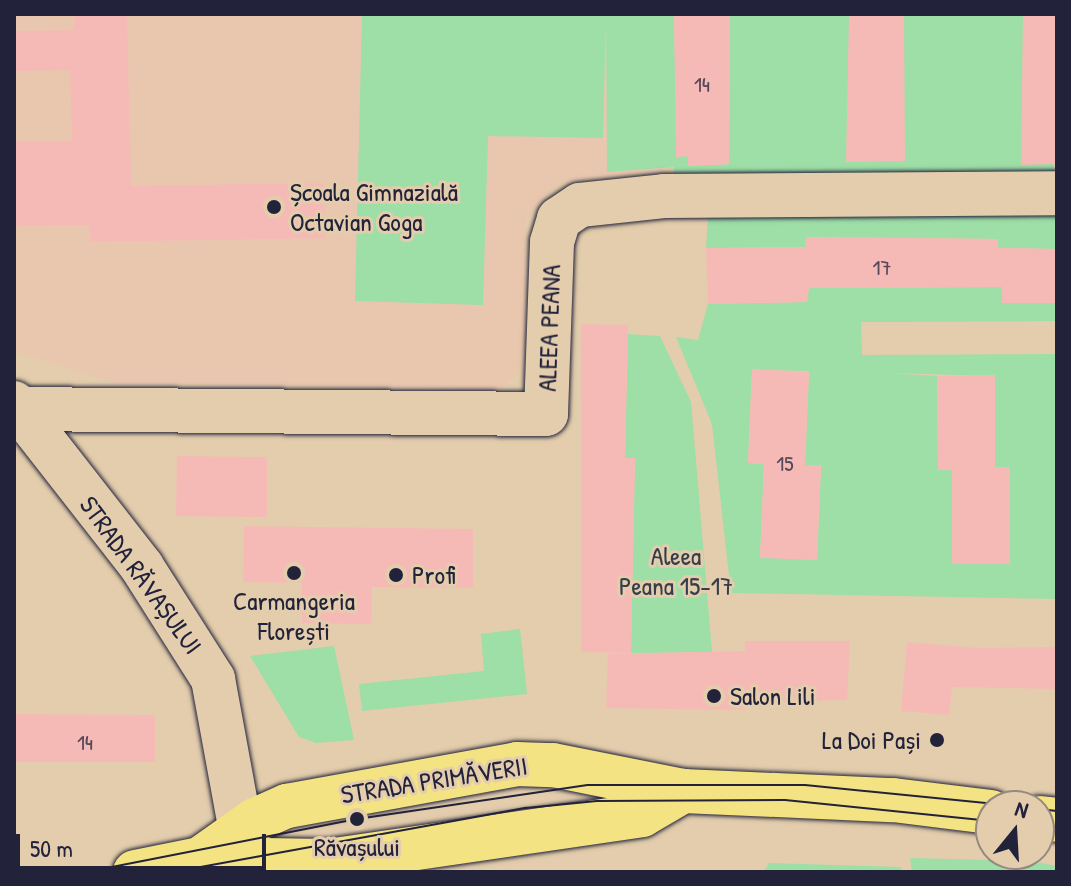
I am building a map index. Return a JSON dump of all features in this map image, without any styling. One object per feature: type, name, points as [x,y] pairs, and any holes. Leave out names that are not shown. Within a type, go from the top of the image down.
[{"type":"main road","name":"STRADA PRIMĂVERII","points":[[135,872],[200,859],[243,844],[270,812],[302,803],[517,764],[553,765],[683,791],[893,800],[975,810]]},
{"type":"main road","points":[[243,844],[328,861],[642,815],[683,791]]},
{"type":"street","name":"ALEEA PEANA","points":[[16,406],[546,414],[552,242],[559,219],[580,205],[664,196],[1057,193]]},
{"type":"street","name":"STRADA RĂVAȘULUI","points":[[16,406],[142,567],[213,679],[243,844]]},
{"type":"shaded area","name":"Școala Gimnazială Octavian Goga","points":[[14,14],[653,14],[661,171],[560,182],[526,218],[525,348],[516,376],[502,389],[113,383],[14,351]]},
{"type":"green space","points":[[362,14],[674,14],[677,157],[688,156],[688,166],[729,164],[730,14],[1023,14],[1057,182],[674,178],[674,167],[607,172],[606,16],[603,138],[488,136],[483,305],[355,301]]},
{"type":"green space","points":[[709,203],[1057,209],[1057,249],[998,248],[998,239],[807,237],[805,247],[706,248]]},
{"type":"green space","points":[[1002,287],[1002,303],[1057,303],[1057,321],[861,322],[862,355],[1057,354],[1057,599],[731,593],[712,424],[676,337],[698,340],[708,304],[806,302],[809,288]],"holes":[[[752,370],[809,371],[805,465],[821,466],[817,560],[760,557],[764,464],[748,463]],[[887,373],[995,376],[995,467],[1010,468],[1010,564],[952,564],[952,470],[938,470],[937,376]]]},
{"type":"green space","name":"Aleea Peana 15-17","points":[[628,334],[660,336],[691,402],[712,652],[631,653],[635,459],[625,458]]},
{"type":"green space","points":[[520,629],[527,694],[362,711],[359,684],[484,671],[481,634]]},
{"type":"green space","points":[[334,646],[354,740],[316,743],[299,737],[250,656]]},
{"type":"green space","points":[[910,858],[975,860],[975,870],[1055,870],[1057,866],[1057,872],[912,872]]},
{"type":"green space","points":[[769,863],[901,867],[901,872],[763,872]]},
{"type":"building","points":[[74,14],[127,14],[131,186],[324,183],[325,238],[90,242],[90,225],[14,226],[14,142],[72,141],[70,70],[14,71],[14,31],[74,30]]},
{"type":"building","points":[[674,14],[730,14],[729,164],[688,166],[688,156],[676,157]]},
{"type":"building","points":[[849,14],[904,14],[905,161],[846,162]]},
{"type":"building","points":[[1023,14],[1057,14],[1057,164],[1021,165]]},
{"type":"building","points":[[806,237],[998,239],[998,248],[1057,249],[1057,303],[1002,303],[1002,287],[809,288],[807,302],[708,304],[706,248],[805,247]]},
{"type":"building","points":[[581,324],[628,325],[625,458],[635,458],[631,653],[581,652]]},
{"type":"building","points":[[752,369],[809,372],[805,465],[821,465],[817,560],[760,558],[764,464],[748,463]]},
{"type":"building","points":[[995,375],[995,467],[1010,467],[1010,564],[952,564],[952,470],[938,470],[937,376]]},
{"type":"building","points":[[177,456],[267,457],[267,517],[176,516]]},
{"type":"building","points":[[244,526],[473,529],[473,588],[372,587],[371,624],[302,623],[302,583],[243,582]]},
{"type":"building","points":[[745,641],[850,641],[847,700],[745,702],[745,710],[606,708],[608,654],[745,651]]},
{"type":"building","points":[[907,642],[977,648],[1057,647],[1057,689],[952,687],[949,715],[901,711]]},
{"type":"building","points":[[15,714],[155,715],[155,762],[14,762]]},
{"type":"tram line","points":[[86,872],[357,819],[588,785],[805,785],[975,802]]},
{"type":"tram line","points":[[173,872],[526,808],[597,801],[785,800],[975,819]]},
{"type":"place","name":"Școala Gimnazială Octavian Goga","points":[[274,207]]},
{"type":"place","name":"Carmangeria Florești","points":[[294,573]]},
{"type":"place","name":"Profi","points":[[396,575]]},
{"type":"place","name":"Salon Lili","points":[[714,696]]},
{"type":"place","name":"La Doi Pași","points":[[937,740]]},
{"type":"place","name":"Răvașului","points":[[357,819]]}]
